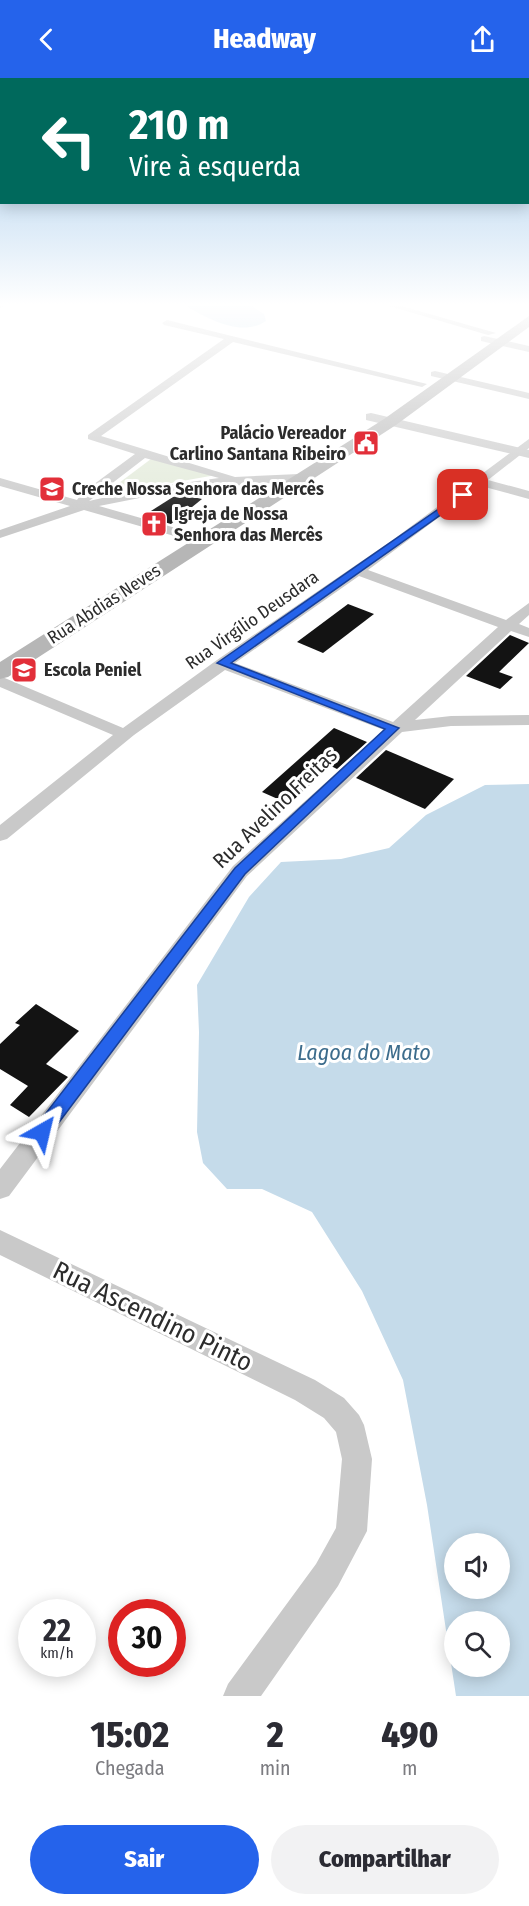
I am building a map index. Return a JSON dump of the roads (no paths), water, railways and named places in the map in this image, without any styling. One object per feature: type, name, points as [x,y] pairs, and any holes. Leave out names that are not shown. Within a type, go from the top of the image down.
[{"type":"main road","name":"Rua Abdias Neves","points":[[0,672],[49,631],[193,538],[276,478],[426,381]]},
{"type":"main road","name":"Rua Abdias Neves","points":[[193,538],[299,478],[390,422],[449,381]]},
{"type":"main road","name":"Rua Abdias Neves","points":[[0,654],[49,631]]},
{"type":"street","points":[[172,381],[92,437],[134,448],[143,454],[224,474],[234,479]]},
{"type":"street","points":[[464,381],[529,396]]},
{"type":"street","points":[[371,417],[525,449]]},
{"type":"street","name":"Rua Virgílio Deusdara","points":[[0,835],[124,734],[222,663],[358,571],[525,449]]},
{"type":"street","points":[[81,505],[86,496],[143,454]]},
{"type":"street","points":[[0,534],[81,505],[234,479],[299,478]]},
{"type":"street","points":[[0,482],[193,538]]},
{"type":"street","points":[[480,482],[529,495]]},
{"type":"street","points":[[358,571],[529,633]]},
{"type":"street","name":"Rua Avelino Freitas","points":[[0,1188],[240,871],[393,728],[529,607]]},
{"type":"street","points":[[222,663],[393,728],[451,721],[529,720]]},
{"type":"street","points":[[0,681],[124,734]]},
{"type":"street","name":"Rua Ascendino Pinto","points":[[0,1242],[305,1390],[334,1408],[349,1425],[357,1459],[351,1530],[327,1575],[240,1696]]},
{"type":"water","name":"Lagoa do Mato","points":[[529,784],[529,1696],[456,1696],[453,1677],[510,1677],[510,1611],[444,1611],[444,1617],[427,1505],[403,1380],[362,1291],[312,1212],[262,1189],[227,1189],[203,1163],[197,1132],[199,1032],[197,985],[249,897],[281,862],[341,859],[389,848],[426,815],[485,785]]},
{"type":"place","name":"Palácio Vereador Carlino Santana Ribeiro","points":[[366,443]]},
{"type":"place","name":"Creche Nossa Senhora das Mercês","points":[[52,489]]},
{"type":"place","name":"Igreja de Nossa Senhora das Mercês","points":[[154,524]]},
{"type":"place","name":"Escola Peniel","points":[[24,670]]}]
